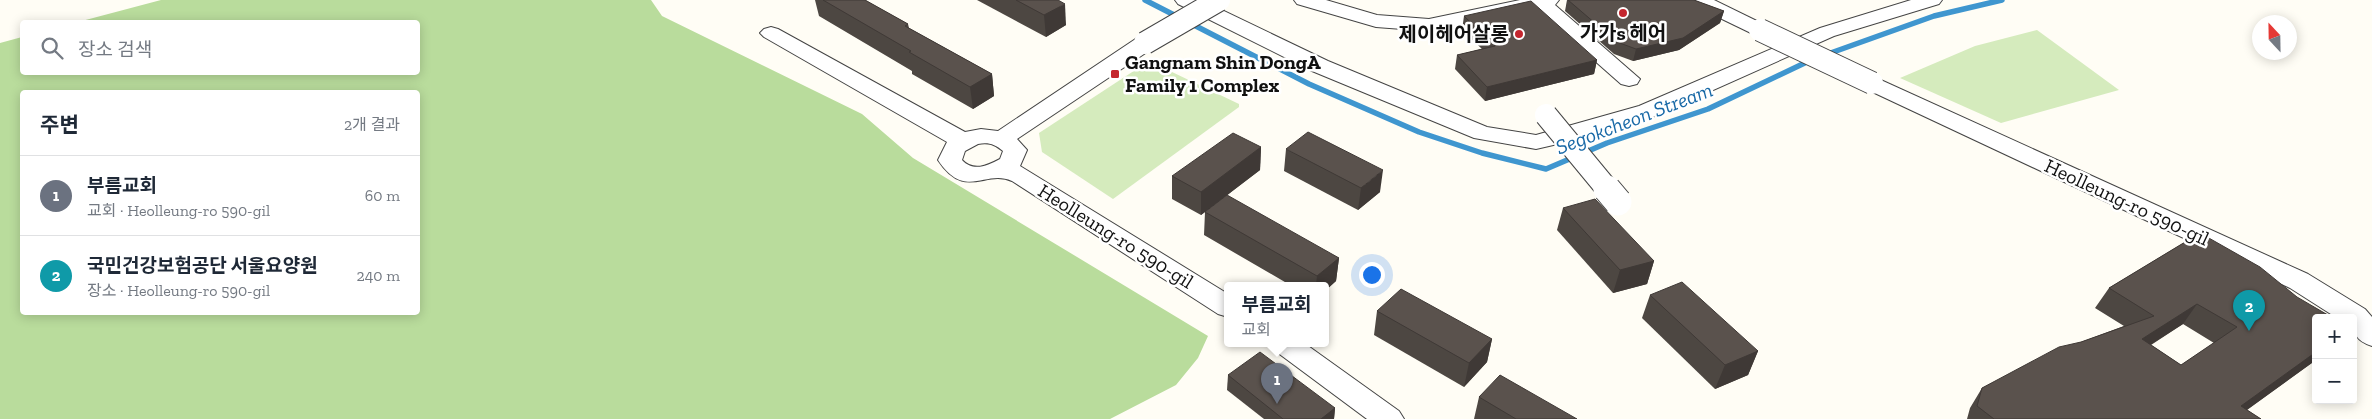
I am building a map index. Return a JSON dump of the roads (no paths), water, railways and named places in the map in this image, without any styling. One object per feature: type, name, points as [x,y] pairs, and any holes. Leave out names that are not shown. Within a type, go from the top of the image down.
[{"type":"street","points":[[1185,0],[1320,66],[1482,133],[1536,142],[1647,111],[1827,32],[1932,0]]},
{"type":"street","points":[[1003,138],[1015,150],[1010,162],[994,172],[976,175],[957,169],[950,160],[951,153],[962,141],[982,136],[1003,138],[1145,43],[1219,0]]},
{"type":"street","points":[[1304,0],[1376,21],[1428,25],[1544,1],[1629,79]]},
{"type":"street","name":"Heolleung-ro 590-gil","points":[[1698,0],[2299,281],[2355,316],[2372,336]]},
{"type":"street","points":[[771,33],[962,141]]},
{"type":"street","points":[[1546,115],[1618,202]]},
{"type":"street","name":"Heolleung-ro 590-gil","points":[[1003,168],[1021,176],[1224,304]]},
{"type":"street","points":[[1290,347],[1389,419]]},
{"type":"waterway","name":"Segokcheon Stream","points":[[1145,0],[1180,18]]},
{"type":"waterway","name":"Segokcheon Stream","points":[[1825,55],[1934,16],[2002,0]]},
{"type":"waterway","name":"Segokcheon Stream","points":[[1188,22],[1309,84],[1419,132],[1482,153],[1546,169],[1607,143],[1708,109],[1811,60]]},
{"type":"place","name":"가가s 헤어","points":[[1623,13]]},
{"type":"place","name":"제이헤어살롱","points":[[1519,34]]},
{"type":"place","name":"Gangnam Shin DongA Family 1 Complex","points":[[1115,74]]},
{"type":"place","name":"국민건강보험공단 서울요양원","points":[[2249,331]]},
{"type":"place","name":"부름교회","points":[[1277,404]]}]
